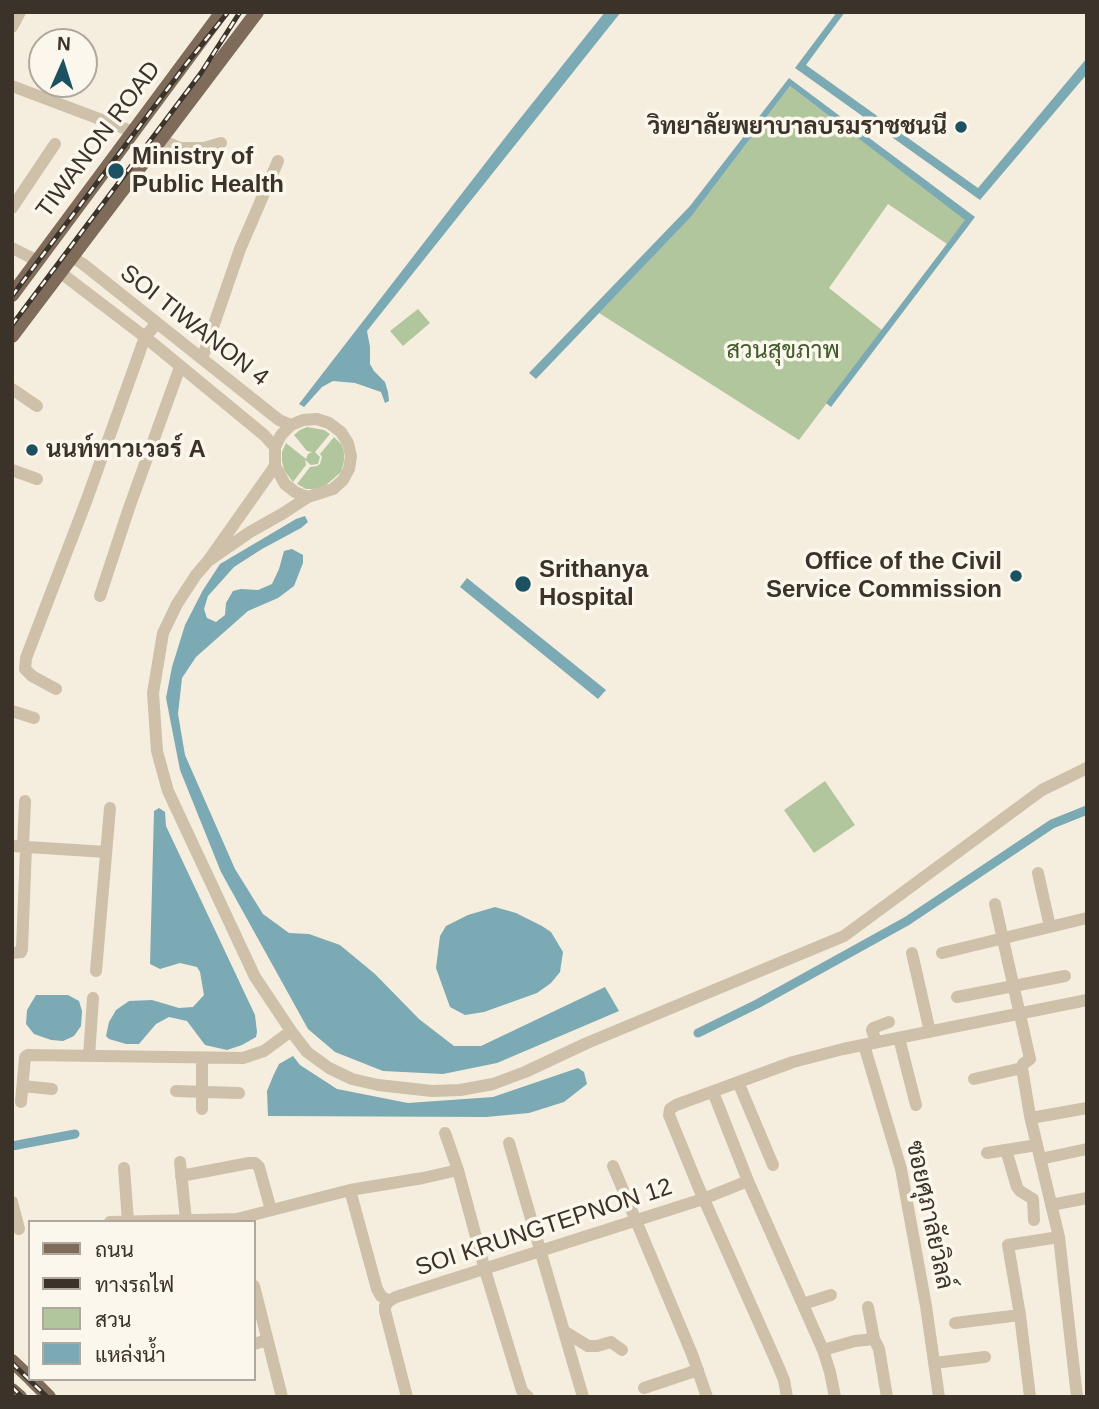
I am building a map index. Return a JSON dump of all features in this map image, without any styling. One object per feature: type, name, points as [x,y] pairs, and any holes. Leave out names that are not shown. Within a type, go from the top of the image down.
[{"type":"main road","name":"TIWANON ROAD","points":[[12,295],[222,12]]},
{"type":"main road","name":"TIWANON ROAD","points":[[12,336],[257,12]]},
{"type":"main road","points":[[52,242],[72,257]]},
{"type":"main road","points":[[12,1361],[28,1377]]},
{"type":"main road","points":[[32,1381],[49,1397]]},
{"type":"main road","points":[[12,1390],[20,1397]]},
{"type":"street","points":[[12,27],[20,12]]},
{"type":"street","points":[[12,86],[134,132]]},
{"type":"street","points":[[159,139],[180,148],[204,148],[221,143]]},
{"type":"street","points":[[12,208],[55,144]]},
{"type":"street","points":[[202,359],[240,248],[278,161]]},
{"type":"street","points":[[12,248],[38,261]]},
{"type":"street","name":"SOI TIWANON 4","points":[[72,257],[279,421],[291,425]]},
{"type":"street","name":"SOI TIWANON 4","points":[[61,273],[145,337],[275,447]]},
{"type":"street","points":[[55,689],[25,669],[26,658],[145,337],[156,324]]},
{"type":"street","points":[[100,596],[180,367]]},
{"type":"street","points":[[12,389],[37,406]]},
{"type":"street","points":[[240,415],[255,401]]},
{"type":"street","points":[[208,561],[250,532],[309,497],[333,489],[343,480],[349,470],[351,456],[348,443],[341,432],[329,423],[317,419],[303,420],[291,425],[281,435],[275,447],[275,466],[285,484],[295,492],[309,497]]},
{"type":"street","points":[[275,466],[196,575],[177,604],[163,633],[153,693],[157,751],[168,790],[254,977],[307,1052],[329,1068],[352,1079],[432,1091],[460,1090],[493,1084],[844,936],[1042,790],[1087,768]]},
{"type":"street","points":[[12,470],[37,479]]},
{"type":"street","points":[[12,711],[34,718]]},
{"type":"street","points":[[12,953],[21,952],[22,949],[20,846],[24,801]]},
{"type":"street","points":[[96,971],[110,808]]},
{"type":"street","points":[[20,846],[106,852]]},
{"type":"street","points":[[1038,873],[1050,927]]},
{"type":"street","points":[[996,904],[1030,1059],[1022,1068],[1059,1237],[1077,1397]]},
{"type":"street","points":[[942,953],[1087,918]]},
{"type":"street","points":[[912,953],[930,1032]]},
{"type":"street","points":[[957,997],[1065,976]]},
{"type":"street","points":[[89,1056],[93,998]]},
{"type":"street","name":"SOI KRUNGTEPNON 12","points":[[407,1397],[385,1311],[389,1301],[703,1199],[670,1115],[670,1108],[793,1062],[1087,1000]]},
{"type":"street","points":[[870,1044],[873,1028],[889,1023]]},
{"type":"street","points":[[20,1102],[25,1057],[28,1055],[243,1058],[264,1051],[290,1031]]},
{"type":"street","points":[[899,1038],[916,1105]]},
{"type":"street","name":"ซอยศุภาลัยวิลล์","points":[[870,1044],[901,1169],[926,1306],[939,1397]]},
{"type":"street","points":[[202,1058],[202,1110]]},
{"type":"street","points":[[974,1079],[1022,1068]]},
{"type":"street","points":[[738,1082],[773,1165]]},
{"type":"street","points":[[23,1086],[52,1089]]},
{"type":"street","points":[[176,1091],[239,1093]]},
{"type":"street","points":[[713,1092],[748,1181],[823,1350],[835,1397]]},
{"type":"street","points":[[1031,1118],[1087,1108]]},
{"type":"street","points":[[445,1133],[522,1391],[528,1397]]},
{"type":"street","points":[[509,1143],[583,1397]]},
{"type":"street","points":[[987,1153],[1037,1144]]},
{"type":"street","points":[[1040,1159],[1087,1149]]},
{"type":"street","points":[[1006,1150],[1017,1186],[1033,1199],[1034,1220]]},
{"type":"street","points":[[180,1162],[186,1220],[237,1220],[350,1190],[458,1170]]},
{"type":"street","points":[[181,1176],[256,1163],[271,1210]]},
{"type":"street","points":[[612,1166],[707,1397]]},
{"type":"street","points":[[124,1168],[128,1220]]},
{"type":"street","points":[[748,1181],[703,1199],[784,1380],[787,1397]]},
{"type":"street","points":[[350,1190],[377,1289],[381,1296],[389,1301]]},
{"type":"street","points":[[1051,1205],[1087,1199]]},
{"type":"street","points":[[12,1202],[20,1229]]},
{"type":"street","points":[[1030,1397],[1008,1245],[1059,1237]]},
{"type":"street","points":[[256,1294],[282,1397]]},
{"type":"street","points":[[803,1304],[831,1295]]},
{"type":"street","points":[[868,1307],[887,1397]]},
{"type":"street","points":[[955,1323],[1020,1315]]},
{"type":"street","points":[[565,1332],[587,1346],[611,1342],[622,1350]]},
{"type":"street","points":[[823,1350],[874,1339]]},
{"type":"street","points":[[256,1343],[267,1340]]},
{"type":"street","points":[[934,1363],[985,1357]]},
{"type":"street","points":[[644,1388],[698,1370]]},
{"type":"green space","name":"สวนสุขภาพ","points":[[790,86],[966,220],[947,244],[888,204],[829,288],[882,330],[799,440],[599,313],[691,217]]},
{"type":"green space","points":[[418,309],[430,323],[403,346],[390,331]]},
{"type":"green space","points":[[307,427],[330,434],[315,452],[320,457],[318,464],[311,465],[305,460],[306,465],[293,482],[284,470],[282,452],[286,443],[306,459],[312,452],[307,451],[294,435]]},
{"type":"green space","points":[[334,437],[342,445],[344,453],[341,472],[325,486],[315,489],[306,489],[297,484],[310,467],[320,464],[320,454]]},
{"type":"green space","points":[[825,781],[855,825],[814,853],[784,810]]},
{"type":"water","points":[[605,12],[621,12],[367,331],[370,364],[385,382],[389,401],[385,403],[381,392],[355,383],[333,381],[322,387],[304,407],[299,404],[511,130]]},
{"type":"water","points":[[837,12],[845,12],[806,65],[978,188],[1087,58],[1087,74],[980,200],[795,68]]},
{"type":"water","points":[[789,78],[975,217],[831,407],[826,403],[965,220],[790,86],[691,217],[536,379],[529,373],[690,206]]},
{"type":"water","points":[[305,516],[308,522],[301,528],[234,567],[208,596],[204,609],[207,618],[216,622],[225,615],[226,603],[233,591],[258,590],[272,584],[284,551],[292,549],[303,555],[303,563],[294,586],[278,598],[248,611],[196,657],[182,678],[178,714],[185,755],[235,869],[263,914],[289,933],[309,934],[340,945],[375,974],[419,1019],[454,1046],[481,1046],[605,987],[619,1011],[497,1063],[443,1074],[383,1071],[335,1052],[308,1029],[221,872],[180,770],[166,698],[185,625],[220,564]]},
{"type":"water","points":[[467,578],[606,690],[598,699],[460,587]]},
{"type":"water","points":[[159,808],[165,812],[166,826],[255,1015],[256,1037],[227,1050],[205,1045],[187,1021],[169,1017],[156,1024],[139,1044],[126,1044],[106,1036],[109,1022],[116,1010],[129,1001],[152,1000],[179,1008],[193,1007],[204,995],[197,967],[180,963],[160,969],[150,964],[154,811]]},
{"type":"water","points":[[495,907],[516,913],[551,932],[563,952],[560,972],[537,993],[484,1012],[465,1015],[450,1007],[436,968],[440,936],[446,926],[468,915]]},
{"type":"water","points":[[36,995],[68,995],[79,1001],[82,1011],[81,1026],[74,1036],[63,1041],[34,1034],[26,1024],[27,1010]]},
{"type":"water","points":[[293,1056],[300,1065],[337,1089],[408,1103],[493,1097],[578,1068],[584,1072],[587,1084],[564,1102],[529,1113],[486,1117],[268,1116],[267,1091],[274,1074],[279,1064]]},
{"type":"waterway","points":[[698,1033],[757,1004],[907,921],[1052,824],[1087,810]]},
{"type":"waterway","points":[[12,1146],[75,1134]]},
{"type":"railway","points":[[12,296],[228,12]]},
{"type":"railway","points":[[12,325],[201,73],[240,12]]},
{"type":"railway","points":[[12,1363],[28,1379]]},
{"type":"railway","points":[[31,1381],[47,1397]]},
{"type":"railway","points":[[12,1387],[22,1397]]},
{"type":"place","name":"วิทยาลัยพยาบาลบรมราชชนนี","points":[[961,127]]},
{"type":"place","name":"Ministry of Public Health","points":[[116,171]]},
{"type":"place","name":"นนท์ทาวเวอร์ A","points":[[32,450]]},
{"type":"place","name":"Office of the Civil Service Commission","points":[[1016,576]]},
{"type":"place","name":"Srithanya Hospital","points":[[523,584]]}]
